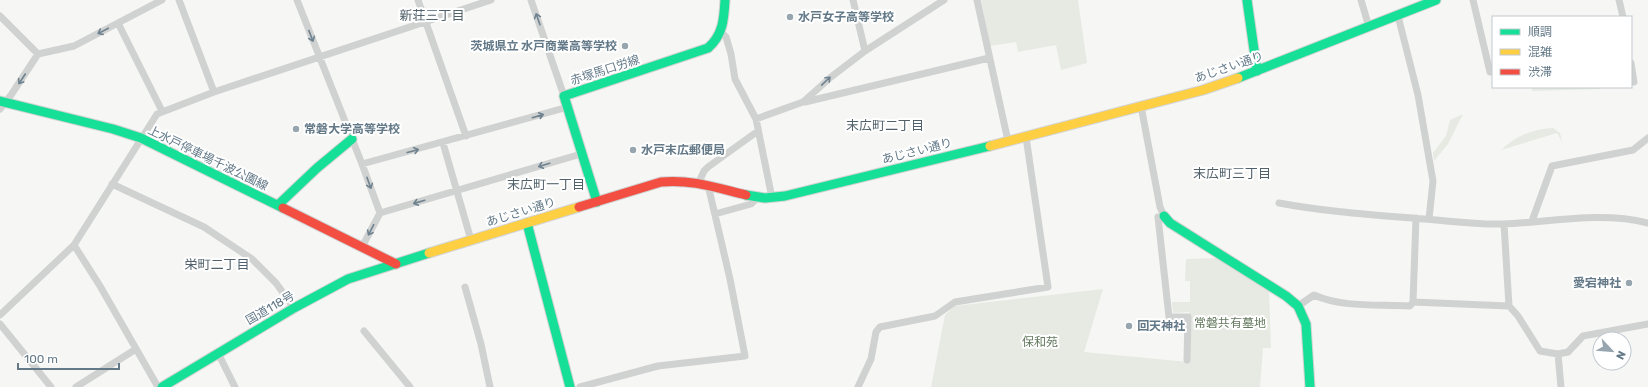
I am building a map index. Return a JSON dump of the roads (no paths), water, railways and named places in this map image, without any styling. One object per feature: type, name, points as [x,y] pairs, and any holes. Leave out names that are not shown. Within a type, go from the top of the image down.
[{"type":"main road","name":"赤塚馬口労線","points":[[597,202],[564,96],[708,48],[715,43],[721,32],[726,0]]},
{"type":"main road","points":[[1247,0],[1257,71]]},
{"type":"main road","name":"あじさい通り","points":[[396,264],[661,182],[678,180],[704,184],[758,197],[772,198],[1026,137],[1203,90],[1257,71],[1436,0]]},
{"type":"main road","name":"上水戸停車場千波公園線","points":[[2,104],[112,129],[141,138],[396,264]]},
{"type":"main road","points":[[278,205],[317,168],[352,139]]},
{"type":"main road","points":[[1161,216],[1179,229],[1286,296],[1298,306],[1306,324],[1310,387]]},
{"type":"main road","points":[[527,223],[570,387]]},
{"type":"main road","name":"国道118号","points":[[162,387],[328,289],[348,279],[396,264]]},
{"type":"street","points":[[2,104],[38,54],[74,46],[162,0]]},
{"type":"street","points":[[179,0],[214,92]]},
{"type":"street","points":[[297,0],[380,213]]},
{"type":"street","points":[[418,0],[466,136]]},
{"type":"street","points":[[0,315],[74,245],[157,114],[214,92],[492,0]]},
{"type":"street","points":[[531,0],[564,96]]},
{"type":"street","points":[[853,0],[865,50]]},
{"type":"street","points":[[803,102],[865,50],[944,0]]},
{"type":"street","points":[[977,0],[1008,141]]},
{"type":"street","points":[[1361,0],[1369,27]]},
{"type":"street","points":[[1474,0],[1490,72]]},
{"type":"street","points":[[1619,0],[1623,16]]},
{"type":"street","points":[[0,16],[38,54]]},
{"type":"street","points":[[1398,16],[1418,95],[1433,181],[1429,219]]},
{"type":"street","points":[[118,23],[162,111]]},
{"type":"street","points":[[721,32],[726,38],[732,54],[734,79],[756,119],[772,198]]},
{"type":"street","points":[[756,119],[803,102],[989,58]]},
{"type":"street","points":[[1632,69],[1634,82]]},
{"type":"street","points":[[1141,106],[1161,216],[1169,317],[1188,317],[1187,360]]},
{"type":"street","points":[[362,164],[443,143],[568,107]]},
{"type":"street","points":[[580,387],[658,366],[745,356],[730,279],[715,214],[704,184],[704,172],[708,167],[758,131]]},
{"type":"street","points":[[858,387],[871,359],[876,332],[880,327],[935,316],[954,302],[1048,287],[1026,137]]},
{"type":"street","points":[[1532,221],[1552,166],[1633,150],[1648,138]]},
{"type":"street","points":[[443,143],[471,240]]},
{"type":"street","points":[[362,247],[380,213],[581,154]]},
{"type":"street","points":[[112,184],[204,228],[252,259],[276,283],[294,308]]},
{"type":"street","points":[[715,214],[751,204],[758,197]]},
{"type":"street","points":[[1280,203],[1346,213],[1477,224],[1504,224],[1532,221],[1598,218],[1648,223]]},
{"type":"street","points":[[1298,306],[1314,295],[1328,301],[1350,304],[1410,306],[1413,302],[1416,218]]},
{"type":"street","points":[[1504,224],[1509,306],[1518,316],[1540,351],[1558,354],[1568,352],[1583,336],[1648,324]]},
{"type":"street","points":[[74,245],[97,280],[158,387]]},
{"type":"street","points":[[465,287],[481,344],[490,387]]},
{"type":"street","points":[[1413,302],[1509,306]]},
{"type":"street","points":[[0,324],[50,387]]},
{"type":"street","points":[[364,331],[410,387]]},
{"type":"street","points":[[76,387],[136,349]]},
{"type":"street","points":[[218,353],[235,387]]},
{"type":"street","points":[[1558,354],[1561,387]]},
{"type":"place","name":"水戸女子高等学校","points":[[790,17]]},
{"type":"place","name":"茨城県立 水戸商業高等学校","points":[[625,46]]},
{"type":"place","name":"常磐大学高等学校","points":[[296,129]]},
{"type":"place","name":"水戸末広郵便局","points":[[633,150]]},
{"type":"place","name":"愛宕神社","points":[[1629,283]]},
{"type":"place","name":"回天神社","points":[[1129,326]]},
{"type":"district","name":"新荘三丁目","points":[[432,15]]},
{"type":"district","name":"末広町二丁目","points":[[885,125]]},
{"type":"district","name":"末広町三丁目","points":[[1232,173]]},
{"type":"district","name":"末広町一丁目","points":[[546,184]]},
{"type":"district","name":"栄町二丁目","points":[[217,264]]},
{"type":"park label","name":"常磐共有墓地","points":[[1230,323]]},
{"type":"park label","name":"保和苑","points":[[1040,342]]}]
